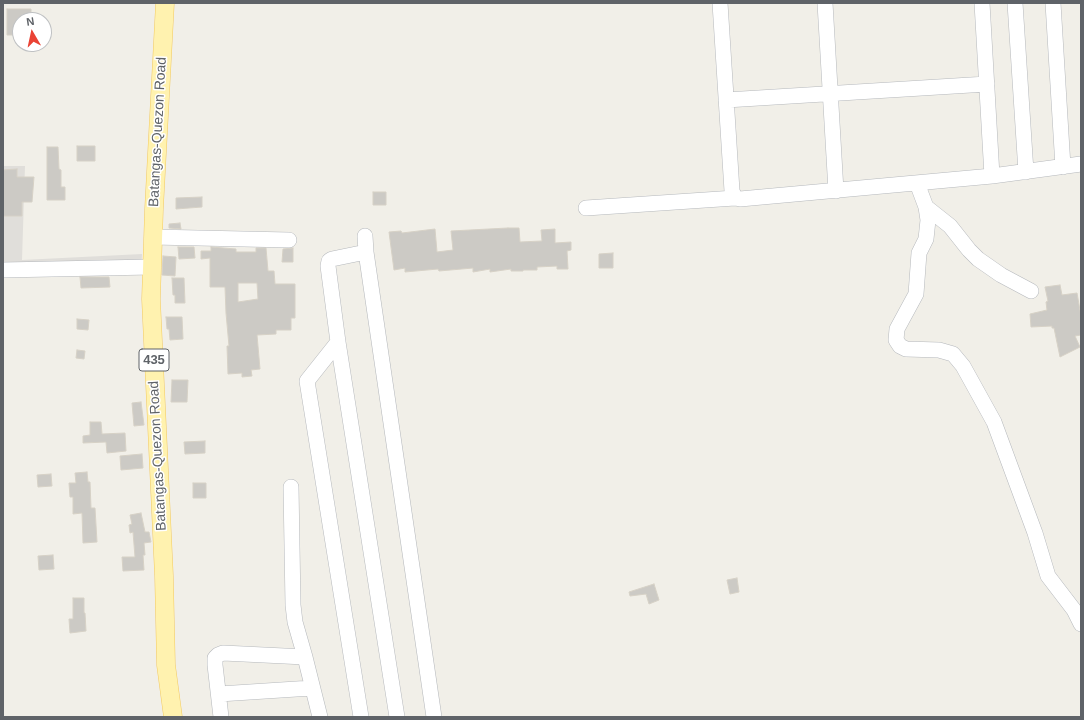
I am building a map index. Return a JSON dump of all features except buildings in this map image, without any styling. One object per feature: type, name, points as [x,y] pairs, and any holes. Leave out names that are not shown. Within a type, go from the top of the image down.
[{"type":"main road","name":"Batangas-Quezon Road","points":[[165,3],[151,267],[151,299],[164,576],[166,665],[173,717]]},
{"type":"street","points":[[720,3],[732,191],[735,198]]},
{"type":"street","points":[[825,3],[836,191]]},
{"type":"street","points":[[982,3],[992,176]]},
{"type":"street","points":[[1015,3],[1026,172]]},
{"type":"street","points":[[1053,3],[1063,167]]},
{"type":"street","points":[[726,100],[987,84]]},
{"type":"street","points":[[586,208],[735,198],[740,199],[836,191],[992,176],[1081,164]]},
{"type":"street","points":[[917,183],[926,207],[928,220],[926,239],[919,253],[916,294],[897,329],[896,340],[900,346],[906,349],[939,350],[953,354],[963,366],[994,422],[1035,533],[1048,576],[1074,610],[1081,624]]},
{"type":"street","points":[[926,207],[950,226],[969,250],[978,258],[1001,275],[1031,291]]},
{"type":"street","points":[[366,236],[366,252],[434,717]]},
{"type":"street","points":[[153,237],[290,240]]},
{"type":"street","points":[[366,252],[332,258],[328,266],[338,342],[396,717]]},
{"type":"street","points":[[3,270],[151,267]]},
{"type":"street","points":[[338,342],[307,381],[361,717]]},
{"type":"street","points":[[291,487],[293,605],[295,622],[320,717]]},
{"type":"street","points":[[221,717],[215,665],[215,658],[218,655],[223,653],[305,657]]},
{"type":"street","points":[[219,694],[312,688]]},
{"type":"shaded area","points":[[3,166],[25,166],[22,260],[142,254],[141,274],[3,276]]}]
